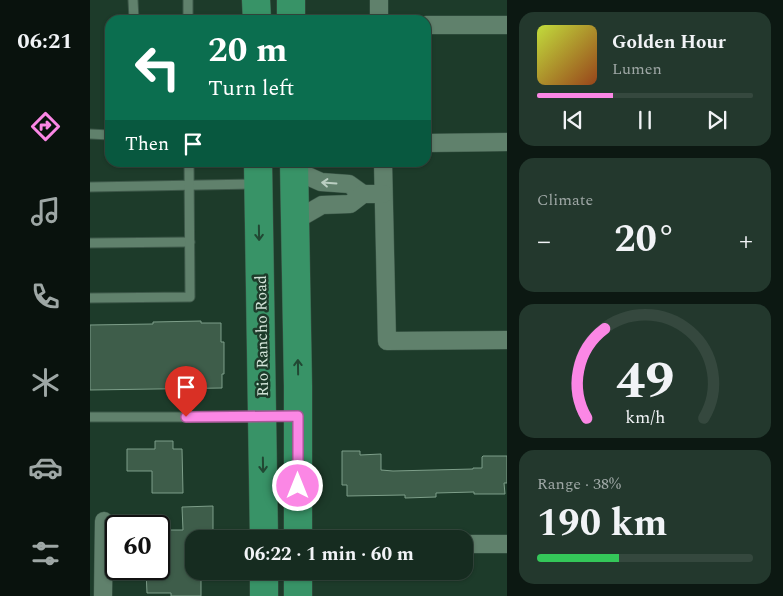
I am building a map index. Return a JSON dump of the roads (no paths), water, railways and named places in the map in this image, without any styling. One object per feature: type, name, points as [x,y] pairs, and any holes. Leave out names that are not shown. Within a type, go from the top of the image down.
[{"type":"main road","points":[[256,0],[257,15]]},
{"type":"main road","points":[[291,0],[291,15]]},
{"type":"main road","points":[[294,167],[297,285],[298,530]]},
{"type":"main road","points":[[259,173],[279,208],[281,253],[285,267],[297,285]]},
{"type":"main road","name":"Rio Rancho Road","points":[[259,173],[264,530]]},
{"type":"main road","points":[[262,416],[298,416]]},
{"type":"main road","points":[[264,580],[264,596]]},
{"type":"main road","points":[[298,580],[298,596]]},
{"type":"street","points":[[379,0],[379,15]]},
{"type":"street","points":[[431,25],[507,25]]},
{"type":"street","points":[[431,143],[507,142]]},
{"type":"street","points":[[296,167],[321,182],[350,184],[363,194],[383,194]]},
{"type":"street","points":[[383,167],[387,341],[507,340]]},
{"type":"street","points":[[296,220],[322,205],[350,204],[363,194]]},
{"type":"street","points":[[103,596],[104,521]]},
{"type":"street","points":[[473,544],[507,544]]},
{"type":"lane","points":[[133,0],[134,15]]},
{"type":"lane","points":[[188,0],[188,15]]},
{"type":"lane","points":[[90,134],[105,135]]},
{"type":"lane","points":[[90,298],[190,297],[189,167]]},
{"type":"lane","points":[[90,187],[189,186],[259,173]]},
{"type":"lane","points":[[90,244],[190,242]]},
{"type":"lane","points":[[90,417],[262,416]]}]
